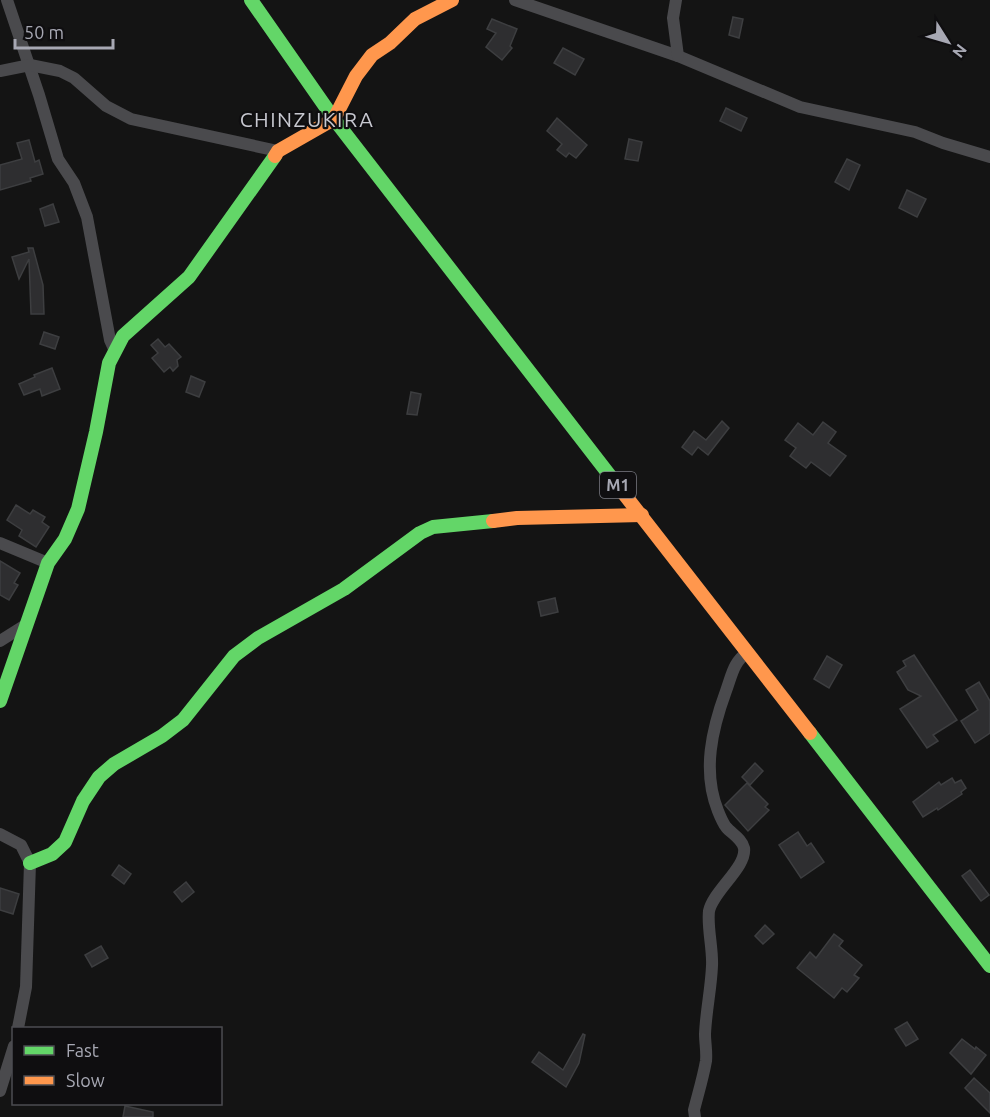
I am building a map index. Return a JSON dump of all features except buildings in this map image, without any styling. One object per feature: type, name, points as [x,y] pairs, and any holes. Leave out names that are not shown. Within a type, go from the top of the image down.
[{"type":"main road","name":"M1","points":[[251,0],[334,119],[990,966]]},
{"type":"main road","points":[[0,701],[48,563],[65,539],[78,509],[109,363],[123,336],[189,277],[278,151],[334,119],[356,76],[372,55],[390,43],[415,19],[452,0]]},
{"type":"main road","points":[[30,863],[52,854],[64,842],[71,832],[83,801],[99,777],[114,764],[162,736],[183,720],[234,656],[258,638],[344,589],[420,533],[433,527],[518,518],[642,515]]},
{"type":"street","points":[[7,0],[30,65],[58,159],[74,183],[87,217],[110,340],[115,351]]},
{"type":"street","points":[[515,0],[678,56],[800,107],[915,132],[990,157]]},
{"type":"street","points":[[676,0],[673,18],[678,56]]},
{"type":"street","points":[[0,71],[30,65],[60,70],[74,78],[106,106],[131,119],[278,151]]},
{"type":"street","points":[[0,543],[48,563]]},
{"type":"street","points":[[0,641],[28,623]]},
{"type":"street","points":[[695,1117],[694,1110],[707,1056],[705,1035],[713,955],[710,909],[715,897],[739,864],[744,847],[725,826],[717,808],[709,757],[716,720],[731,676],[738,659],[748,652]]},
{"type":"street","points":[[0,834],[21,845],[30,863],[26,987],[18,1027]]},
{"type":"street","points":[[0,1091],[12,1052]]},
{"type":"traffic: fast","points":[[251,0],[334,119],[621,490]]},
{"type":"traffic: fast","points":[[0,701],[48,563],[65,539],[78,509],[109,363],[123,336],[189,277],[275,156]]},
{"type":"traffic: fast","points":[[30,863],[52,854],[65,842],[83,801],[99,777],[114,764],[162,736],[183,720],[234,656],[258,638],[344,589],[420,533],[433,527],[493,521]]},
{"type":"traffic: fast","points":[[810,733],[990,966]]},
{"type":"traffic: slow","points":[[275,156],[278,151],[334,119],[356,76],[372,55],[390,43],[415,19],[452,0]]},
{"type":"traffic: slow","points":[[621,490],[810,733]]},
{"type":"traffic: slow","points":[[493,521],[517,518],[642,515]]},
{"type":"district","name":"CHINZUKIRA","points":[[307,120]]}]
